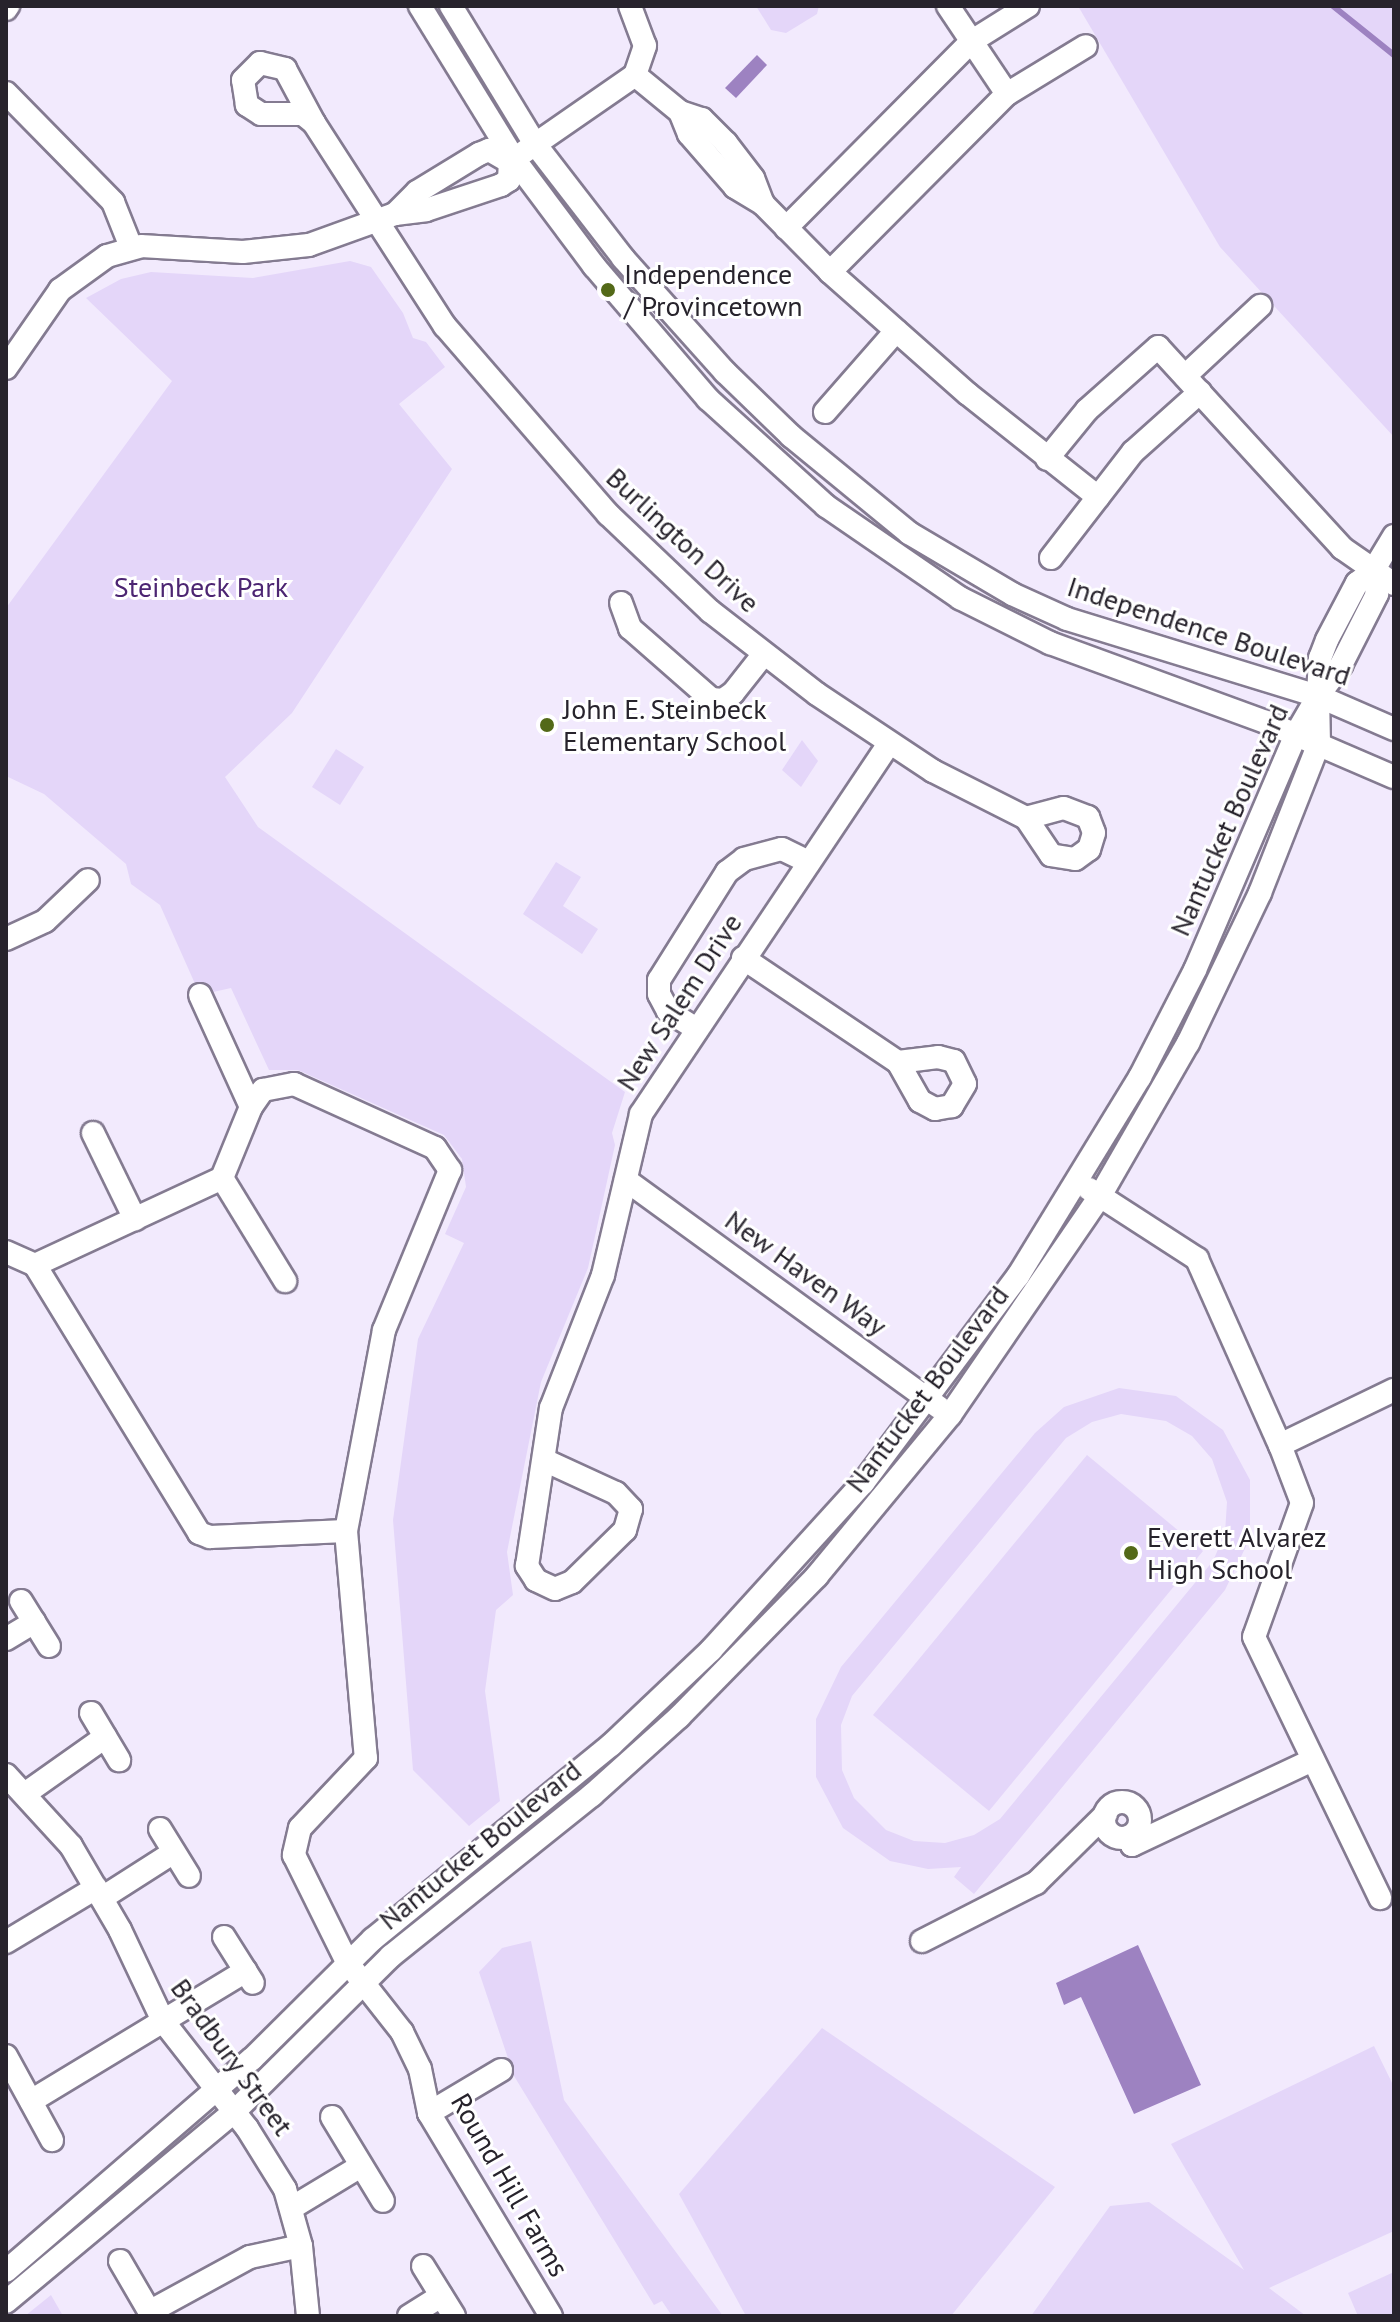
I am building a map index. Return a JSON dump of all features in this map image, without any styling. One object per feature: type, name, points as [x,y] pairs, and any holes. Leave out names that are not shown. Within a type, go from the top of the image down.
[{"type":"street","points":[[420,6],[512,160],[594,266],[708,399],[746,438],[863,534],[960,598],[1050,643],[1296,734],[1394,777]]},
{"type":"street","name":"Independence Boulevard","points":[[451,6],[535,144],[623,258],[725,372],[791,436],[909,533],[1012,594],[1067,619],[1318,696],[1394,729]]},
{"type":"street","points":[[6,368],[73,277],[131,247],[268,251],[309,245],[385,218],[426,210],[501,185],[509,180],[512,160],[635,75],[645,46],[630,6]]},
{"type":"street","points":[[948,6],[1007,94]]},
{"type":"street","points":[[786,228],[972,41],[1028,6]]},
{"type":"street","points":[[830,272],[1007,94],[1086,46]]},
{"type":"street","points":[[635,75],[680,112],[689,134],[717,168],[763,204],[830,272],[1047,459],[1098,497]]},
{"type":"street","points":[[6,93],[113,202],[131,247]]},
{"type":"street","name":"Burlington Drive","points":[[314,123],[385,218],[445,326],[548,449],[659,563],[763,655],[889,744],[1026,818]]},
{"type":"street","points":[[385,218],[417,192],[479,154],[489,150],[512,160]]},
{"type":"street","points":[[1051,558],[1133,452],[1260,306]]},
{"type":"street","points":[[825,412],[896,331]]},
{"type":"street","points":[[1047,459],[1087,410],[1158,347],[1342,548],[1394,584]]},
{"type":"street","points":[[1318,696],[1341,665],[1377,594],[1373,571],[1394,536]]},
{"type":"street","points":[[621,603],[630,628],[711,699],[723,700],[733,693],[763,655]]},
{"type":"street","name":"Nantucket Boulevard","points":[[6,2271],[217,2090],[347,1962],[588,1764],[711,1650],[863,1483],[929,1399],[1018,1276],[1077,1183],[1195,970],[1296,734],[1318,696]]},
{"type":"street","name":"Nantucket Boulevard","points":[[6,2302],[235,2111],[362,1983],[679,1717],[817,1576],[950,1415],[1100,1196],[1234,949],[1319,743],[1318,696]]},
{"type":"street","name":"New Salem Drive","points":[[544,1460],[616,1493],[631,1509],[625,1530],[572,1582],[555,1589],[536,1580],[527,1566],[544,1460],[556,1388],[603,1275],[646,1102],[889,744]]},
{"type":"street","points":[[695,1028],[668,1011],[659,994],[659,980],[727,872],[744,859],[782,849],[809,862]]},
{"type":"street","points":[[6,939],[45,921],[88,880]]},
{"type":"street","points":[[743,958],[898,1062]]},
{"type":"street","points":[[200,995],[251,1107]]},
{"type":"street","points":[[6,1252],[35,1265],[195,1530],[210,1537],[346,1531],[384,1330],[450,1170],[435,1148],[294,1084],[263,1090],[251,1107],[222,1178],[35,1265]]},
{"type":"street","points":[[93,1133],[135,1219]]},
{"type":"street","points":[[222,1178],[285,1281]]},
{"type":"street","name":"New Haven Way","points":[[626,1180],[950,1415]]},
{"type":"street","points":[[1077,1183],[1197,1259],[1280,1445],[1302,1503],[1254,1637],[1380,1898]]},
{"type":"street","points":[[1280,1445],[1394,1390]]},
{"type":"street","name":"Round Hill Farms","points":[[346,1531],[367,1750],[353,1777],[300,1828],[293,1846],[296,1865],[347,1962],[412,2050],[429,2113],[551,2316]]},
{"type":"street","points":[[21,1601],[49,1646]]},
{"type":"street","points":[[6,1639],[34,1622]]},
{"type":"street","points":[[91,1713],[119,1760]]},
{"type":"street","points":[[26,1793],[105,1737]]},
{"type":"street","points":[[922,1941],[1036,1883],[1106,1814],[1111,1835],[1128,1837],[1132,1845],[1313,1760]]},
{"type":"street","name":"Bradbury Street","points":[[6,1776],[26,1793],[64,1836],[99,1893],[163,2021],[235,2111],[293,2207],[301,2246],[308,2316]]},
{"type":"street","points":[[160,1829],[189,1876]]},
{"type":"street","points":[[6,1942],[174,1852]]},
{"type":"street","points":[[31,2101],[163,2021],[249,1977],[224,1937]]},
{"type":"street","points":[[6,2056],[52,2140]]},
{"type":"street","points":[[429,2113],[501,2070]]},
{"type":"street","points":[[332,2117],[383,2201]]},
{"type":"street","points":[[293,2207],[361,2166]]},
{"type":"street","points":[[120,2261],[150,2314],[250,2257],[301,2246]]},
{"type":"street","points":[[423,2266],[454,2316]]},
{"type":"street","points":[[409,2316],[441,2296]]},
{"type":"green space","points":[[756,6],[819,6],[817,14],[786,33],[771,30]]},
{"type":"green space","points":[[1078,6],[1394,6],[1394,437],[1220,247]]},
{"type":"green space","name":"Steinbeck Park","points":[[350,261],[371,267],[403,313],[413,338],[426,342],[445,367],[399,404],[452,469],[292,713],[225,777],[258,827],[625,1092],[612,1133],[615,1145],[588,1268],[541,1382],[507,1552],[513,1595],[496,1610],[485,1691],[500,1801],[469,1826],[413,1770],[393,1520],[418,1339],[464,1243],[445,1234],[466,1187],[462,1159],[444,1135],[298,1070],[269,1070],[231,988],[200,995],[160,905],[131,884],[126,864],[44,794],[6,776],[6,608],[172,381],[86,298],[121,279],[151,272],[253,278]]},
{"type":"green space","points":[[802,740],[818,761],[801,787],[782,770]]},
{"type":"green space","points":[[336,749],[364,767],[340,805],[312,787]]},
{"type":"green space","points":[[556,862],[581,877],[563,906],[598,929],[582,954],[523,914]]},
{"type":"green space","points":[[1119,1388],[1176,1396],[1223,1430],[1250,1480],[1250,1538],[1225,1590],[974,1894],[954,1877],[961,1867],[928,1869],[890,1861],[843,1828],[816,1777],[816,1719],[841,1667],[1035,1433],[1064,1407]],"holes":[[[1121,1414],[1166,1421],[1192,1436],[1212,1459],[1227,1502],[1225,1533],[1213,1561],[1000,1819],[974,1835],[945,1843],[914,1841],[886,1830],[854,1798],[842,1770],[841,1725],[852,1696],[1066,1438],[1092,1422]]]},
{"type":"green space","points":[[1087,1455],[1203,1551],[989,1811],[873,1715]]},
{"type":"green space","points":[[531,1941],[564,2100],[723,2316],[672,2316],[662,2301],[654,2305],[514,2076],[479,1972],[502,1948]]},
{"type":"green space","points":[[822,2028],[1055,2187],[951,2316],[746,2316],[679,2194]]},
{"type":"green space","points":[[1374,2046],[1394,2087],[1394,2231],[1269,2288],[1306,2316],[1031,2316],[1110,2206],[1149,2202],[1244,2270],[1171,2144]]},
{"type":"green space","points":[[1394,2272],[1394,2316],[1358,2316],[1348,2293]]},
{"type":"green space","points":[[51,2295],[63,2316],[25,2316]]},
{"type":"shaded area","points":[[757,55],[767,65],[736,98],[725,88]]},
{"type":"shaded area","points":[[1138,1945],[1201,2085],[1134,2114],[1081,1997],[1064,2005],[1056,1983]]},
{"type":"waterway","points":[[1333,6],[1394,55]]},
{"type":"place","name":"Independence / Provincetown","points":[[608,290]]},
{"type":"place","name":"John E. Steinbeck Elementary School","points":[[547,725]]},
{"type":"place","name":"Everett Alvarez High School","points":[[1131,1553]]}]
